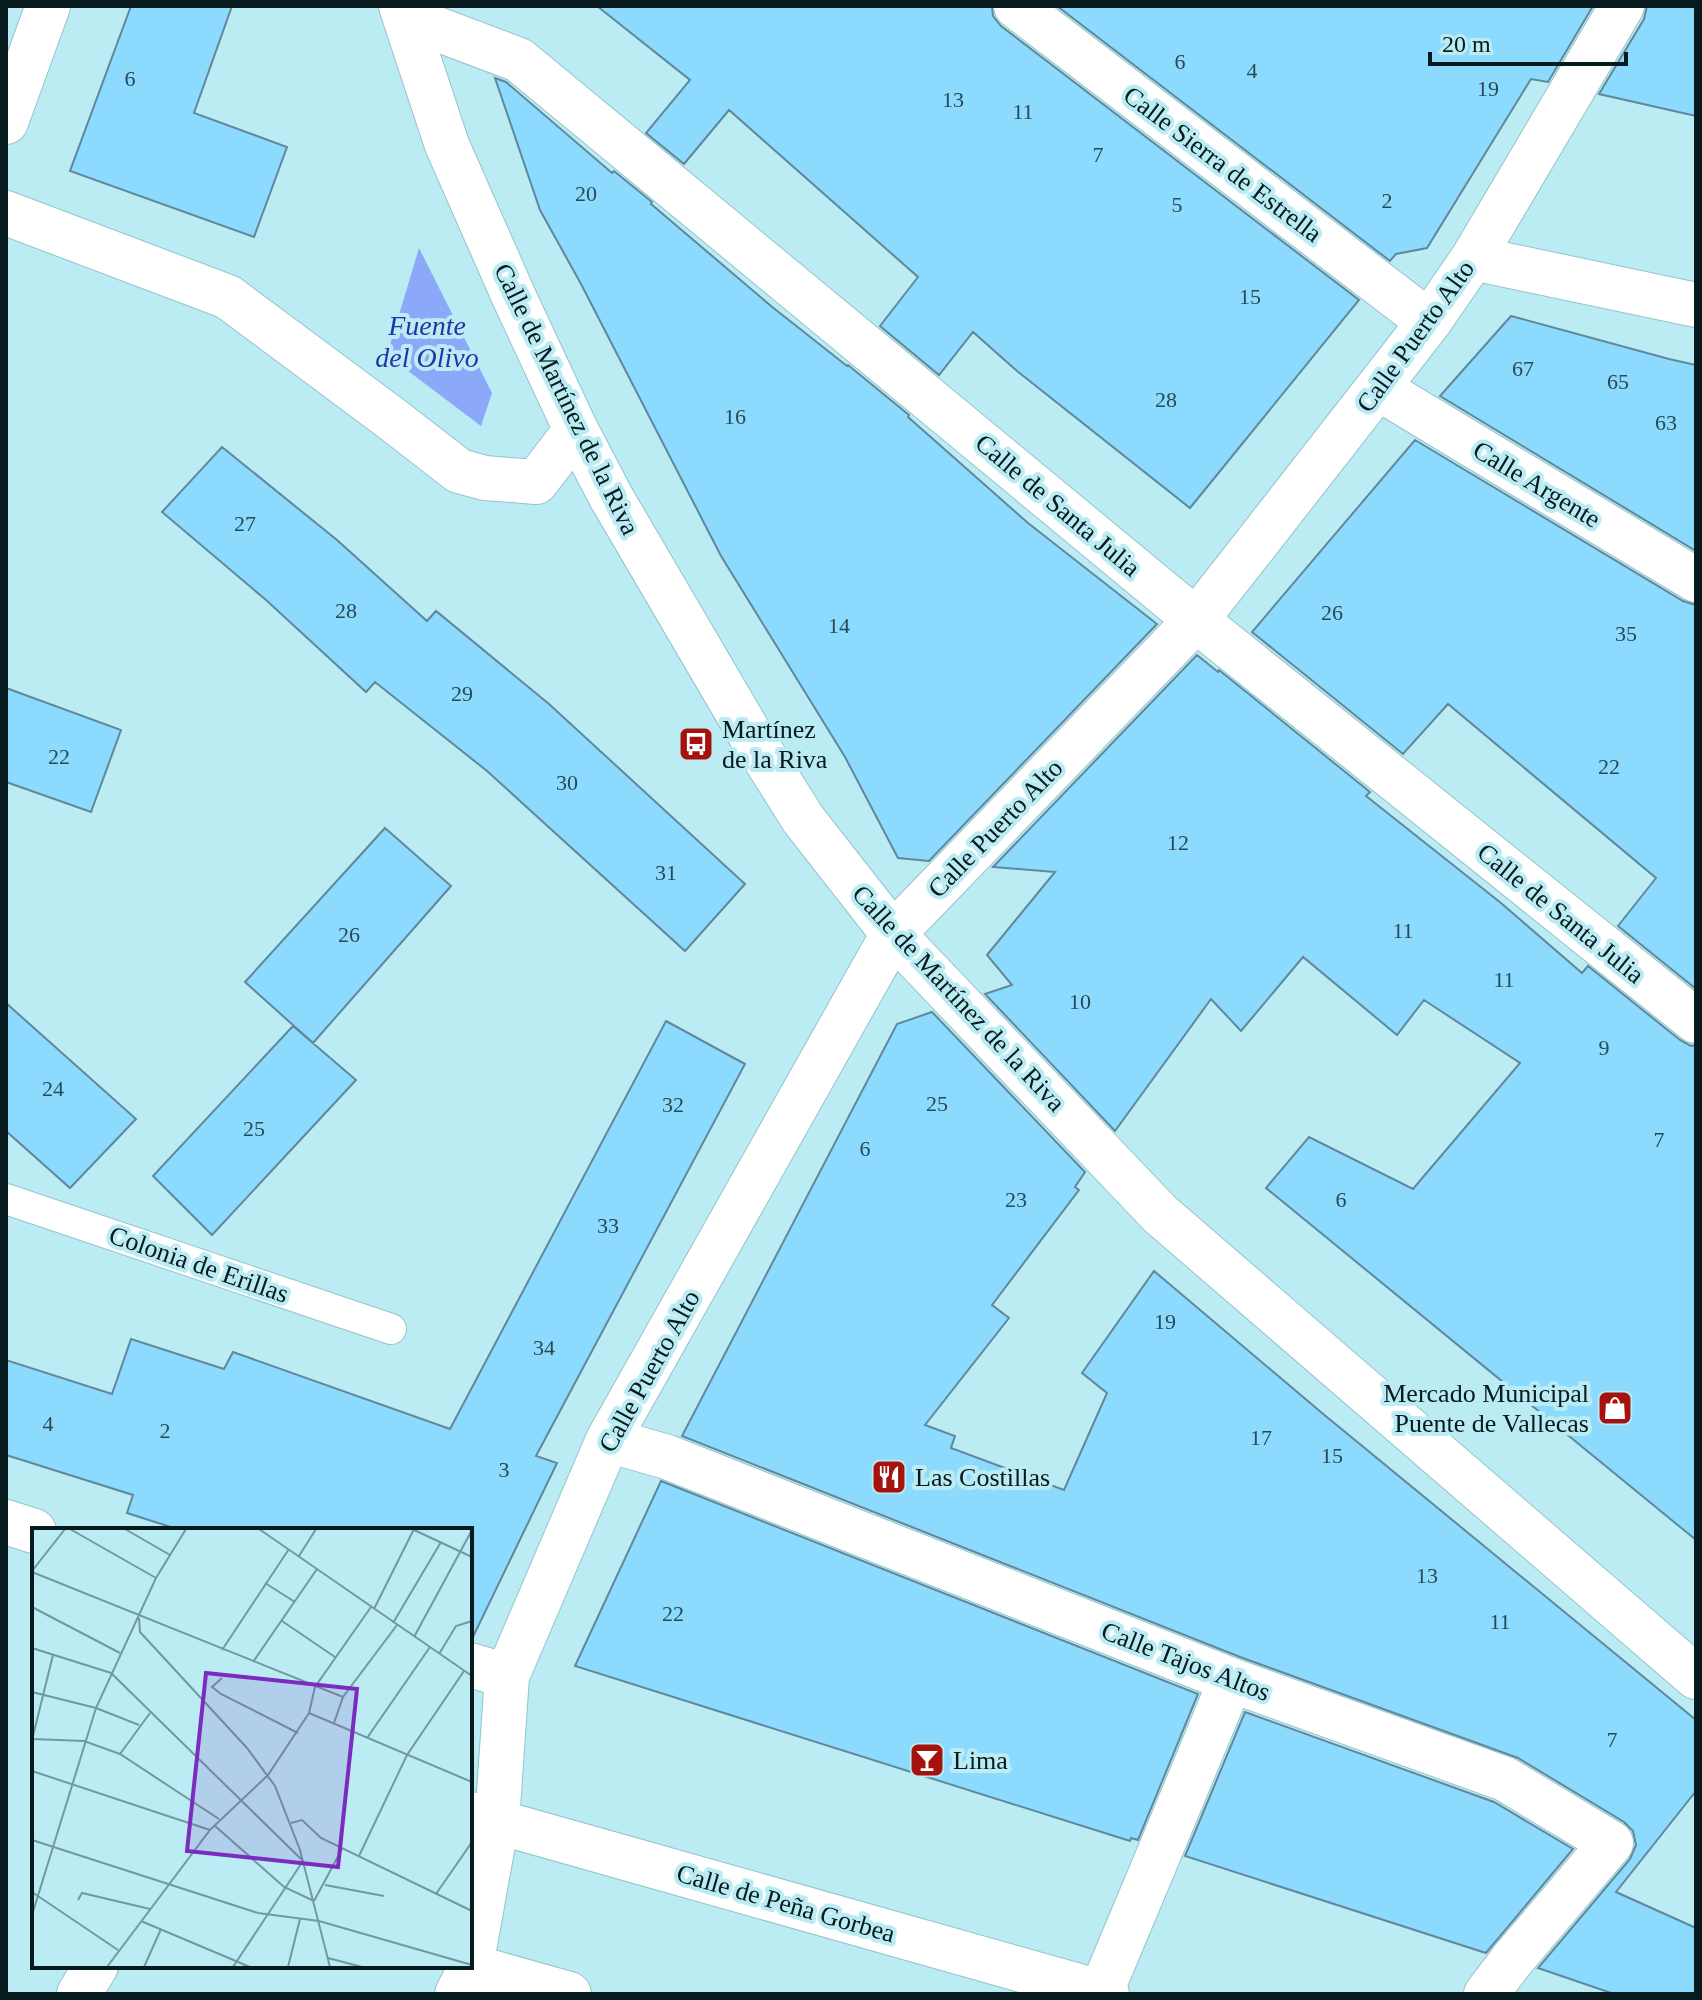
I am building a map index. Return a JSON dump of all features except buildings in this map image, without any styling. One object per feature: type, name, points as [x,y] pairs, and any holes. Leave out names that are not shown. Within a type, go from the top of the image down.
[{"type":"street","points":[[6,122],[48,6]]},
{"type":"street","name":"Calle Sierra de Estrella","points":[[1016,6],[1429,322]]},
{"type":"street","name":"Calle Puerto Alto","points":[[472,1920],[483,1818],[489,1671],[608,1440],[893,934],[1196,620],[1429,322],[1473,258],[1622,6]]},
{"type":"street","name":"Calle de Martínez de la Riva","points":[[408,10],[447,145],[576,430],[611,497],[803,819],[893,934],[1160,1214],[1696,1677]]},
{"type":"street","name":"Calle de Santa Julia","points":[[408,10],[519,60],[1196,620],[1696,1021]]},
{"type":"street","points":[[6,213],[228,297],[459,471],[485,478],[536,482],[576,430]]},
{"type":"street","points":[[1473,258],[1696,305]]},
{"type":"street","name":"Calle Argente","points":[[1378,388],[1696,580]]},
{"type":"street","name":"Calle Tajos Altos","points":[[608,1440],[667,1457],[1231,1680],[1505,1779],[1611,1843],[1486,1994]]},
{"type":"street","points":[[6,1522],[32,1530]]},
{"type":"street","name":"Calle de Peña Gorbea","points":[[483,1818],[1104,1993],[1231,1680]]},
{"type":"street","points":[[79,1994],[95,1968]]},
{"type":"street","points":[[466,1975],[569,1994]]},
{"type":"lane","name":"Colonia de Erillas","points":[[6,1199],[391,1329]]},
{"type":"water","name":"Fuente del Olivo","points":[[419,248],[492,393],[481,426],[387,355]]},
{"type":"place","name":"Martínez de la Riva","points":[[696,744]]},
{"type":"place","name":"Mercado Municipal Puente de Vallecas","points":[[1615,1408]]},
{"type":"place","name":"Las Costillas","points":[[889,1477]]},
{"type":"place","name":"Lima","points":[[927,1760]]}]
